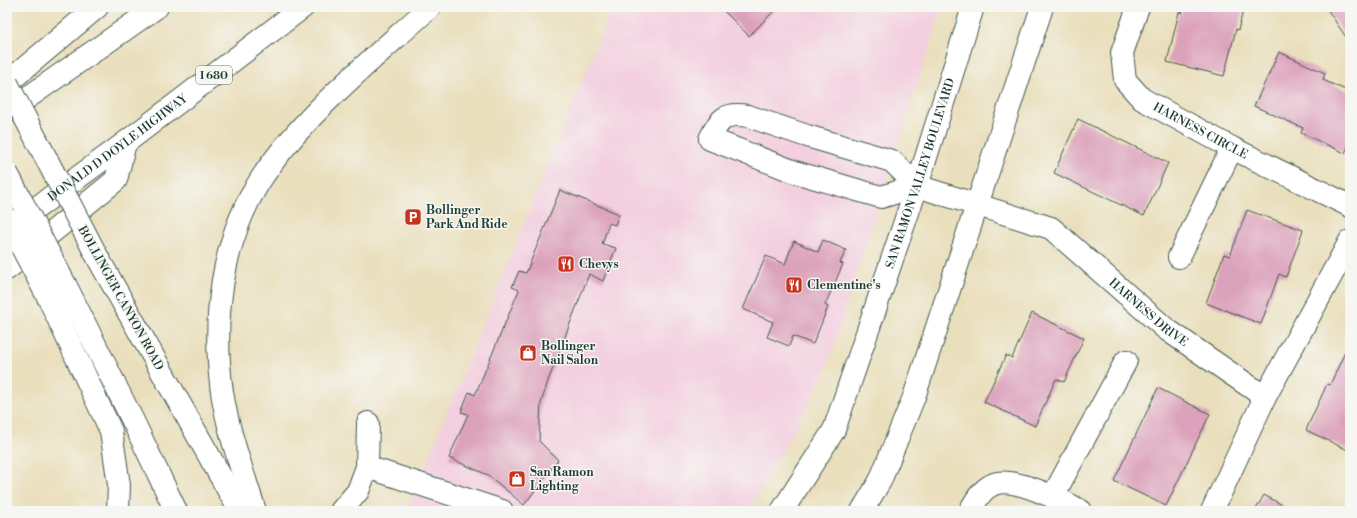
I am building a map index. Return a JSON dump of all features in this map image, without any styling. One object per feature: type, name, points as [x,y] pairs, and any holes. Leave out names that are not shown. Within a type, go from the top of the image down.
[{"type":"main road","points":[[7,83],[97,7]]},
{"type":"main road","points":[[7,112],[157,7]]},
{"type":"main road","name":"DONALD D DOYLE HIGHWAY","points":[[7,229],[125,143],[304,7]]},
{"type":"main road","points":[[255,511],[232,435],[222,393],[218,350],[219,308],[227,261],[241,220],[261,180],[299,131],[347,83],[430,7]]},
{"type":"main road","name":"SAN RAMON VALLEY BOULEVARD","points":[[782,511],[834,430],[917,186],[973,7]]},
{"type":"main road","points":[[862,511],[880,481],[914,397],[978,206],[1042,7]]},
{"type":"main road","name":"HARNESS CIRCLE","points":[[1138,7],[1122,53],[1125,80],[1142,99],[1232,148],[1350,206]]},
{"type":"main road","name":"BOLLINGER CANYON ROAD","points":[[7,83],[99,260],[240,511]]},
{"type":"main road","points":[[737,114],[748,116],[807,136],[892,161],[917,186],[881,197],[795,172],[710,139],[717,123],[727,116],[737,114]]},
{"type":"main road","points":[[7,269],[116,180],[125,143]]},
{"type":"main road","points":[[1179,257],[1232,148]]},
{"type":"main road","points":[[7,173],[57,293],[111,431],[119,485],[118,511]]},
{"type":"main road","name":"HARNESS DRIVE","points":[[917,186],[1051,228],[1166,329],[1265,397]]},
{"type":"main road","points":[[7,219],[57,293],[176,511]]},
{"type":"main road","points":[[1212,511],[1265,397],[1350,241]]},
{"type":"main road","points":[[1053,496],[1126,361]]},
{"type":"main road","points":[[341,511],[358,491],[367,467],[368,423]]},
{"type":"main road","points":[[367,467],[502,511]]},
{"type":"main road","points":[[970,511],[977,497],[994,484],[1014,484],[1053,496],[1081,511]]},
{"type":"shaded area","points":[[612,7],[942,7],[824,376],[748,511],[407,511]]},
{"type":"building","points":[[720,7],[778,7],[749,36]]},
{"type":"building","points":[[1184,7],[1244,7],[1238,30],[1236,29],[1224,76],[1167,62],[1179,12],[1182,13]]},
{"type":"building","points":[[1322,7],[1350,7],[1350,43],[1327,9],[1325,10]]},
{"type":"building","points":[[1279,52],[1325,73],[1323,80],[1350,92],[1350,143],[1345,153],[1301,133],[1303,128],[1254,106]]},
{"type":"building","points":[[1078,119],[1168,163],[1144,216],[1054,173]]},
{"type":"building","points":[[560,190],[619,214],[615,225],[609,223],[602,244],[616,248],[603,281],[589,274],[548,381],[541,403],[539,441],[558,460],[524,505],[488,475],[449,458],[468,414],[461,412],[469,392],[475,395],[519,290],[512,287],[519,271],[526,273]]},
{"type":"building","points":[[1247,210],[1303,230],[1286,277],[1279,274],[1261,324],[1206,303],[1224,254],[1230,256]]},
{"type":"building","name":"Clementine's","points":[[823,240],[846,250],[840,263],[843,264],[825,305],[828,307],[813,344],[793,336],[789,346],[767,337],[773,322],[743,309],[766,256],[785,264],[794,241],[818,252]]},
{"type":"building","points":[[1032,313],[1084,338],[1064,382],[1056,379],[1035,426],[984,402],[1006,355],[1012,358]]},
{"type":"building","points":[[1350,341],[1350,451],[1306,430],[1327,384],[1330,385]]},
{"type":"building","points":[[1158,388],[1210,414],[1166,506],[1114,481]]},
{"type":"building","points":[[1264,495],[1288,508],[1287,511],[1255,511]]},
{"type":"place","name":"Bollinger Park And Ride","points":[[413,217]]},
{"type":"place","name":"Chevys","points":[[566,264]]},
{"type":"place","name":"Clementine's","points":[[794,285]]},
{"type":"place","name":"Bollinger Nail Salon","points":[[528,353]]},
{"type":"place","name":"San Ramon Lighting","points":[[517,479]]}]
